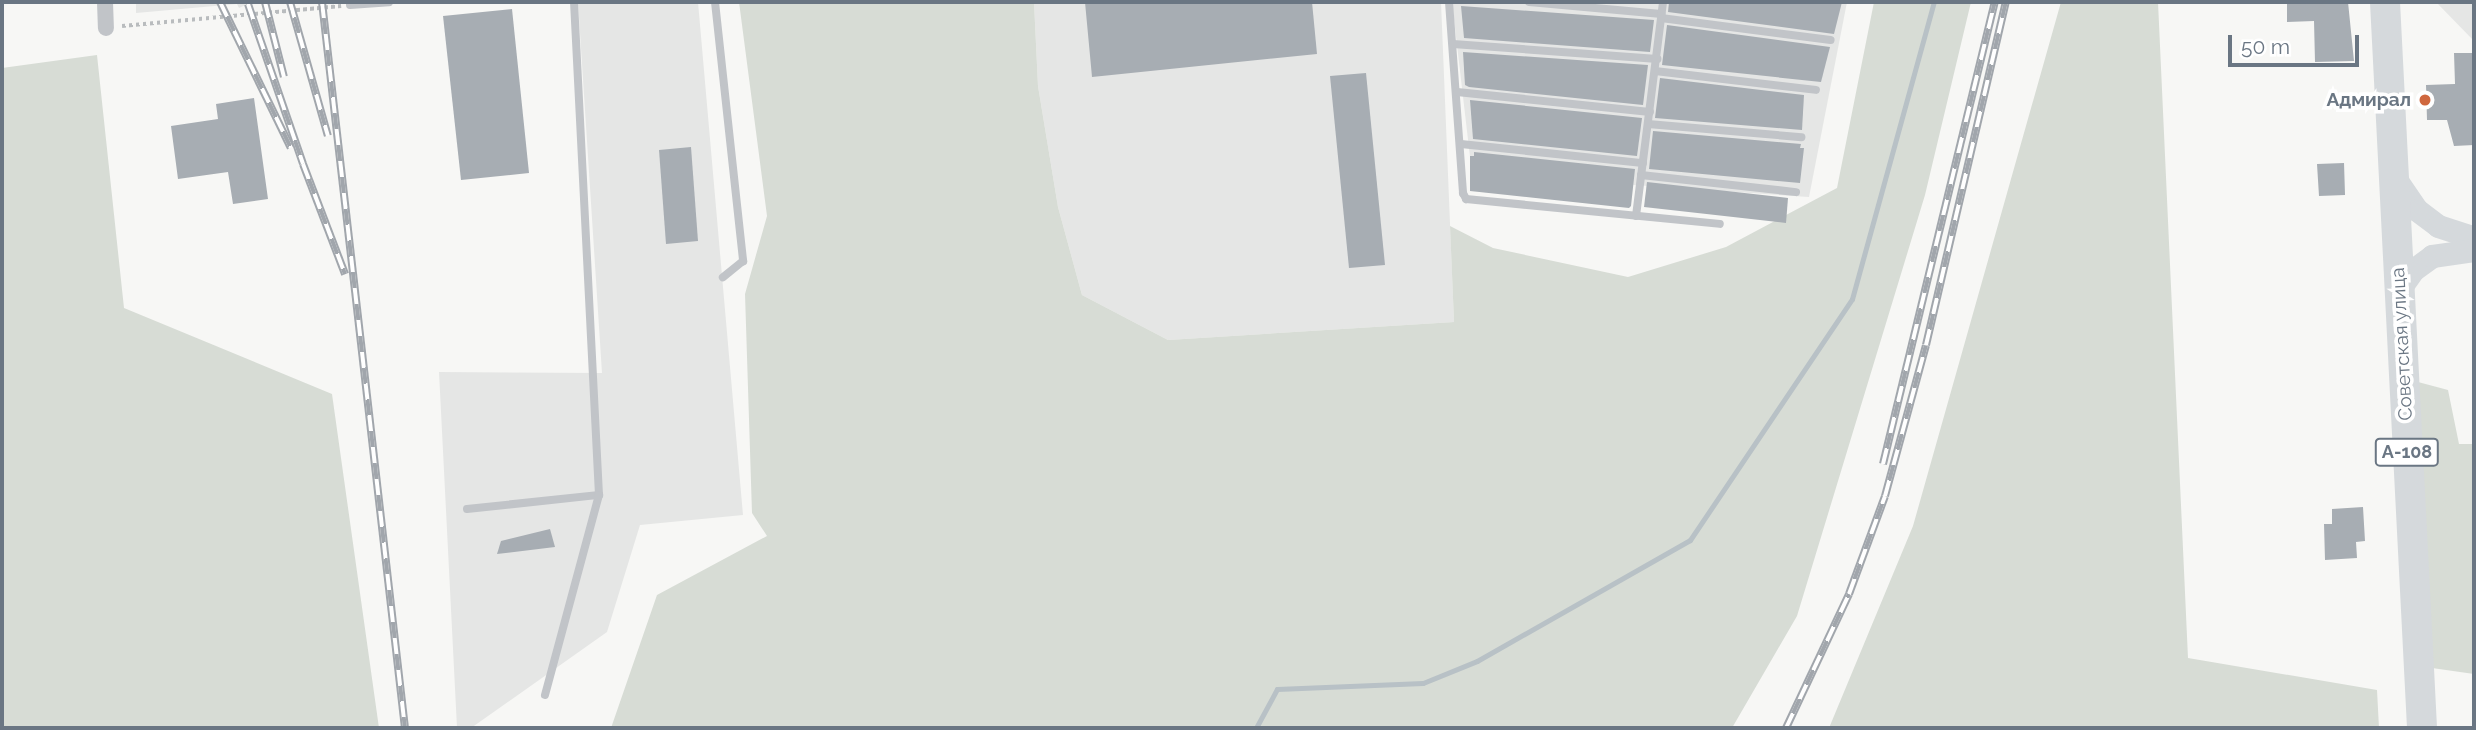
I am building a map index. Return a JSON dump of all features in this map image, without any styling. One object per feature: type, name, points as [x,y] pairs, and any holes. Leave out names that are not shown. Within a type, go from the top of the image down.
[{"type":"highway","name":"Советская улица","points":[[2385,2],[2422,728]]},
{"type":"main road","points":[[2393,175],[2417,210],[2438,226],[2474,238]]},
{"type":"main road","points":[[2399,290],[2413,270],[2432,256],[2474,250]]},
{"type":"street","points":[[105,2],[106,28]]},
{"type":"lane","points":[[350,5],[389,2]]},
{"type":"lane","points":[[545,695],[598,495],[574,2]]},
{"type":"lane","points":[[715,2],[743,261],[723,277]]},
{"type":"lane","points":[[1449,2],[1463,193],[1469,201],[1720,224]]},
{"type":"lane","points":[[1529,2],[1661,16],[1830,40]]},
{"type":"lane","points":[[1636,216],[1663,2]]},
{"type":"lane","points":[[1453,44],[1657,59]]},
{"type":"lane","points":[[1655,71],[1816,90]]},
{"type":"lane","points":[[1457,92],[1650,112]]},
{"type":"lane","points":[[1648,124],[1801,137]]},
{"type":"lane","points":[[1461,144],[1643,163]]},
{"type":"lane","points":[[1641,176],[1796,192]]},
{"type":"lane","points":[[467,509],[598,495]]},
{"type":"path","points":[[106,28],[350,5]]},
{"type":"shaded area","points":[[136,2],[252,2],[239,8],[237,4],[136,13]]},
{"type":"shaded area","points":[[578,2],[698,2],[743,515],[640,525],[607,632],[471,728],[457,728],[439,372],[602,373]]},
{"type":"shaded area","points":[[739,2],[1034,2],[1038,86],[1058,207],[1082,295],[1168,340],[1454,322],[1450,226],[1493,248],[1628,277],[1726,247],[1837,188],[1874,2],[1971,2],[1925,195],[1797,616],[1732,728],[611,728],[657,595],[767,536],[752,513],[745,294],[767,216]]},
{"type":"shaded area","points":[[1034,2],[1441,2],[1454,322],[1168,340],[1082,295],[1058,207],[1038,86]]},
{"type":"shaded area","points":[[1452,2],[1847,2],[1809,197],[1472,174]]},
{"type":"shaded area","points":[[2061,2],[2158,2],[2188,658],[2377,690],[2379,728],[1829,728],[1913,526]]},
{"type":"shaded area","points":[[2436,2],[2474,2],[2474,41]]},
{"type":"shaded area","points":[[97,55],[124,308],[332,394],[379,728],[2,728],[2,68]]},
{"type":"shaded area","points":[[2418,382],[2448,390],[2459,444],[2474,444],[2474,674],[2432,668]]},
{"type":"building","points":[[1085,2],[1312,2],[1317,54],[1092,77]]},
{"type":"building","points":[[1669,2],[1842,2],[1834,34],[1668,12]]},
{"type":"building","points":[[2348,2],[2354,61],[2315,62],[2314,21],[2287,22],[2287,4]]},
{"type":"building","points":[[1461,6],[1654,20],[1650,52],[1464,38]]},
{"type":"building","points":[[512,9],[529,173],[461,180],[443,16]]},
{"type":"building","points":[[1667,25],[1830,47],[1821,82],[1662,65]]},
{"type":"building","points":[[1463,52],[1648,65],[1643,105],[1469,87],[1465,85]]},
{"type":"building","points":[[2454,53],[2474,53],[2474,145],[2454,146],[2447,120],[2427,120],[2426,85],[2455,84]]},
{"type":"building","points":[[1366,73],[1385,265],[1349,268],[1330,76]]},
{"type":"building","points":[[1660,78],[1804,95],[1802,130],[1655,118]]},
{"type":"building","points":[[254,98],[268,199],[233,204],[228,172],[178,179],[171,126],[218,119],[216,104]]},
{"type":"building","points":[[1470,100],[1642,118],[1637,156],[1473,139]]},
{"type":"building","points":[[1653,131],[1801,144],[1800,148],[1804,148],[1800,183],[1649,169]]},
{"type":"building","points":[[691,147],[698,241],[666,244],[659,150]]},
{"type":"building","points":[[1474,152],[1635,169],[1631,206],[1629,208],[1470,191],[1470,156],[1474,156]]},
{"type":"building","points":[[2344,163],[2345,195],[2319,196],[2317,164]]},
{"type":"building","points":[[1647,182],[1788,198],[1786,223],[1644,207]]},
{"type":"building","points":[[2363,507],[2365,541],[2356,542],[2357,558],[2325,560],[2324,524],[2332,524],[2332,509]]},
{"type":"building","points":[[550,529],[555,547],[497,554],[501,541]]},
{"type":"waterway","points":[[1257,726],[1277,689],[1423,683],[1477,661],[1690,540],[1852,299],[1934,2]]},
{"type":"railway","points":[[220,2],[291,148]]},
{"type":"railway","points":[[265,2],[284,77]]},
{"type":"railway","points":[[290,2],[328,136]]},
{"type":"railway","points":[[322,2],[405,728]]},
{"type":"railway","points":[[1883,464],[1995,2]]},
{"type":"railway","points":[[1786,728],[1849,594],[1885,496],[1926,345],[2006,2]]},
{"type":"railway","points":[[248,4],[303,164],[345,274]]},
{"type":"place","name":"Адмирал","points":[[2425,100]]}]
